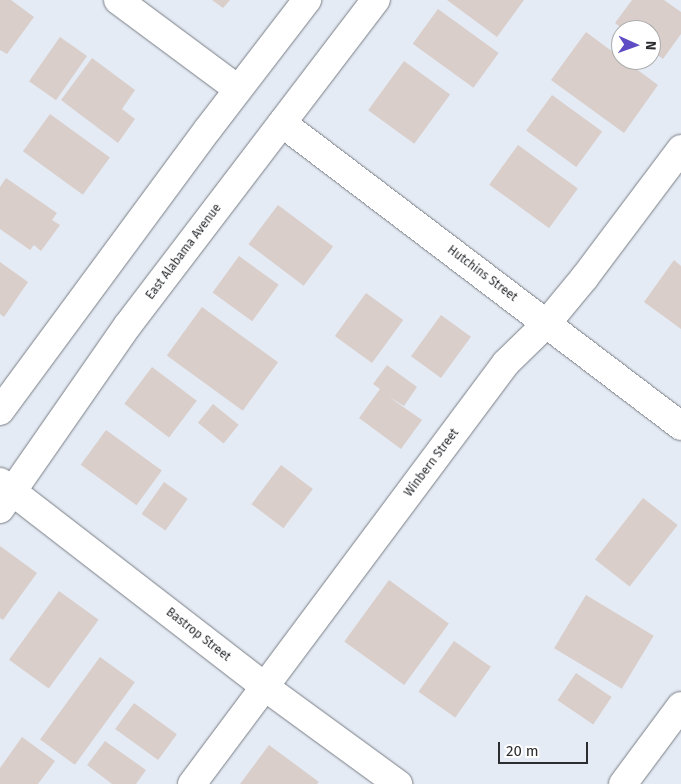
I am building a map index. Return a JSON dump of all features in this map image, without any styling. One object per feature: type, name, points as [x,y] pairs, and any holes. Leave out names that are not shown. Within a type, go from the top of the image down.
[{"type":"street","points":[[118,0],[238,89]]},
{"type":"street","points":[[0,412],[238,89],[307,0]]},
{"type":"street","name":"East Alabama Avenue","points":[[4,494],[128,325],[376,0]]},
{"type":"street","name":"Hutchins Street","points":[[282,124],[681,426]]},
{"type":"street","name":"Winbern Street","points":[[192,784],[506,364],[547,323],[585,277],[681,149]]},
{"type":"street","name":"Bastrop Street","points":[[4,494],[398,784]]},
{"type":"street","points":[[623,784],[681,706]]},
{"type":"building","points":[[0,0],[11,0],[34,17],[7,54],[0,50]]},
{"type":"building","points":[[212,0],[230,0],[223,8]]},
{"type":"building","points":[[447,0],[524,0],[497,37]]},
{"type":"building","points":[[632,0],[664,0],[681,12],[681,34],[663,59],[661,58],[661,20],[617,20]]},
{"type":"building","points":[[438,9],[499,53],[473,88],[413,44]]},
{"type":"building","points":[[586,32],[611,51],[611,70],[638,70],[658,85],[624,133],[551,80]]},
{"type":"building","points":[[60,37],[87,56],[56,100],[29,81]]},
{"type":"building","points":[[92,58],[135,90],[122,109],[135,119],[118,143],[61,100]]},
{"type":"building","points":[[404,61],[450,95],[414,144],[368,110]]},
{"type":"building","points":[[552,95],[602,131],[576,167],[526,131]]},
{"type":"building","points":[[50,114],[110,157],[83,195],[23,151]]},
{"type":"building","points":[[518,145],[578,188],[549,228],[489,185]]},
{"type":"building","points":[[6,178],[57,213],[52,220],[60,225],[41,251],[34,245],[30,250],[0,229],[0,187]]},
{"type":"building","points":[[278,205],[333,247],[304,286],[249,244]]},
{"type":"building","points":[[239,256],[279,285],[252,321],[213,292]]},
{"type":"building","points":[[674,260],[681,266],[681,329],[644,302]]},
{"type":"building","points":[[0,262],[28,282],[4,317],[0,314]]},
{"type":"building","points":[[366,293],[403,320],[372,363],[335,336]]},
{"type":"building","points":[[202,307],[278,362],[243,411],[167,356]]},
{"type":"building","points":[[441,315],[471,337],[441,378],[411,356]]},
{"type":"building","points":[[387,365],[417,387],[404,406],[389,397],[422,420],[401,449],[359,418],[380,389],[373,384]]},
{"type":"building","points":[[152,367],[197,401],[169,437],[124,404]]},
{"type":"building","points":[[213,404],[239,425],[224,443],[198,423]]},
{"type":"building","points":[[106,430],[162,471],[137,505],[81,465]]},
{"type":"building","points":[[281,465],[313,489],[283,528],[252,504]]},
{"type":"building","points":[[164,482],[188,499],[165,531],[142,514]]},
{"type":"building","points":[[643,498],[678,525],[630,587],[595,559]]},
{"type":"building","points":[[0,546],[37,573],[3,620],[0,618]]},
{"type":"building","points":[[389,580],[449,623],[404,685],[344,641]]},
{"type":"building","points":[[59,591],[99,620],[49,689],[9,660]]},
{"type":"building","points":[[586,595],[654,636],[622,689],[554,648]]},
{"type":"building","points":[[454,641],[491,667],[455,718],[418,692]]},
{"type":"building","points":[[100,657],[135,682],[75,765],[40,740]]},
{"type":"building","points":[[576,673],[612,697],[593,724],[558,700]]},
{"type":"building","points":[[134,703],[177,734],[158,760],[115,729]]},
{"type":"building","points":[[22,737],[55,761],[38,784],[0,784],[0,768]]},
{"type":"building","points":[[105,741],[146,770],[136,784],[112,784],[87,765]]},
{"type":"building","points":[[269,745],[319,782],[317,784],[240,784]]}]
